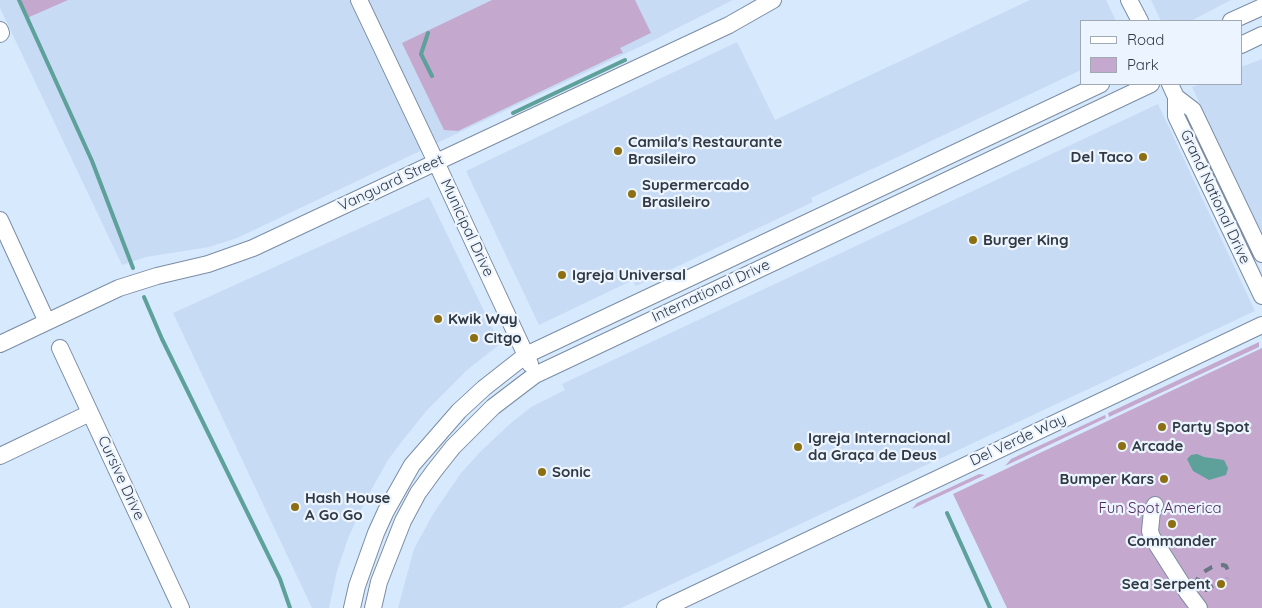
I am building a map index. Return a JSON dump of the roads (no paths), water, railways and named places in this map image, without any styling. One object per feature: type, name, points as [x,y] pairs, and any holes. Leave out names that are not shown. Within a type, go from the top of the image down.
[{"type":"street","name":"Municipal Drive","points":[[359,0],[535,375]]},
{"type":"street","name":"Vanguard Street","points":[[0,344],[127,286],[208,264],[253,248],[729,25],[773,0]]},
{"type":"street","points":[[1130,0],[1140,20]]},
{"type":"street","points":[[1233,20],[1262,7]]},
{"type":"street","points":[[1242,45],[1262,35]]},
{"type":"street","name":"International Drive","points":[[352,608],[357,586],[376,533],[412,465],[459,411],[484,388],[526,356],[1099,85]]},
{"type":"street","name":"International Drive","points":[[373,608],[378,582],[400,528],[428,478],[453,447],[471,429],[493,408],[535,375],[1149,85]]},
{"type":"street","name":"Grand National Drive","points":[[1173,90],[1193,110],[1262,254]]},
{"type":"street","name":"Grand National Drive","points":[[1173,90],[1176,116],[1262,296]]},
{"type":"street","points":[[936,186],[950,173],[964,148]]},
{"type":"street","points":[[0,220],[47,322]]},
{"type":"street","points":[[688,302],[699,280],[712,268]]},
{"type":"street","name":"Del Verde Way","points":[[665,608],[1262,325]]},
{"type":"street","name":"Cursive Drive","points":[[60,348],[181,608]]},
{"type":"street","points":[[0,456],[90,413]]},
{"type":"street","points":[[1155,506],[1152,511],[1150,531],[1152,537],[1186,592],[1199,608]]},
{"type":"waterway","points":[[19,0],[92,161],[133,268]]},
{"type":"waterway","points":[[428,33],[421,54],[432,76]]},
{"type":"waterway","points":[[513,113],[625,60]]},
{"type":"waterway","points":[[144,297],[162,339],[280,579],[290,608]]},
{"type":"waterway","points":[[947,513],[990,608]]},
{"type":"railway","points":[[1213,586],[1206,590],[1199,588],[1196,582],[1200,574],[1212,567],[1223,565],[1226,566],[1229,573],[1227,578]]},
{"type":"place","name":"Camila's Restaurante Brasileiro","points":[[618,151]]},
{"type":"place","name":"Del Taco","points":[[1143,157]]},
{"type":"place","name":"Supermercado Brasileiro","points":[[632,194]]},
{"type":"place","name":"Burger King","points":[[973,240]]},
{"type":"place","name":"Igreja Universal","points":[[562,275]]},
{"type":"place","name":"Kwik Way","points":[[438,319]]},
{"type":"place","name":"Citgo","points":[[474,338]]},
{"type":"place","name":"Party Spot","points":[[1162,427]]},
{"type":"place","name":"Arcade","points":[[1122,446]]},
{"type":"place","name":"Igreja Internacional da Graça de Deus","points":[[798,447]]},
{"type":"place","name":"Sonic","points":[[542,472]]},
{"type":"place","name":"Bumper Kars","points":[[1164,479]]},
{"type":"place","name":"Hash House A Go Go","points":[[295,507]]},
{"type":"place","name":"Commander","points":[[1172,524]]},
{"type":"place","name":"Sea Serpent","points":[[1221,584]]},
{"type":"park label","name":"Fun Spot America","points":[[1160,508]]}]
